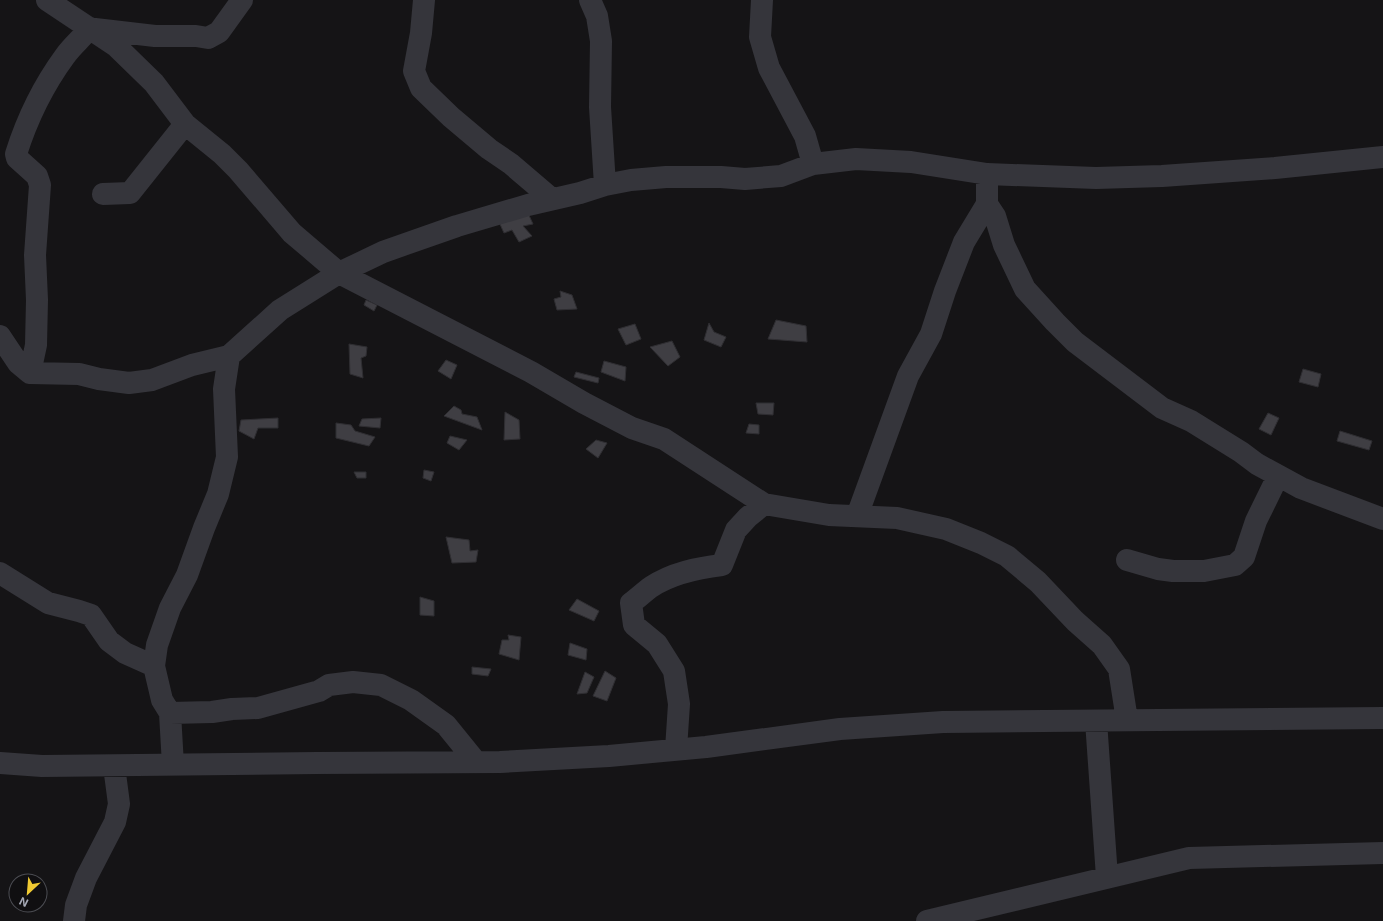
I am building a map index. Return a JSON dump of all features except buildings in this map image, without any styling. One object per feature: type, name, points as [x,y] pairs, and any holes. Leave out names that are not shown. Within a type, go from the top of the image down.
[{"type":"street","points":[[47,0],[116,46],[154,83],[185,124],[222,154],[238,170],[292,233],[339,273],[532,372],[584,403],[632,428],[664,440],[764,504],[829,515],[897,518],[946,529],[981,543],[1007,556],[1038,582],[1075,621],[1102,645],[1120,669],[1127,720]]},
{"type":"street","points":[[90,28],[155,36],[196,36],[208,38],[219,32],[242,0]]},
{"type":"street","points":[[424,0],[421,33],[414,71],[421,88],[451,117],[489,149],[511,164],[552,199]]},
{"type":"street","points":[[590,0],[597,16],[601,41],[600,107],[605,185]]},
{"type":"street","points":[[762,0],[760,37],[769,68],[805,136],[812,164]]},
{"type":"street","points":[[30,373],[36,345],[37,300],[35,255],[40,185],[37,176],[17,158],[16,154],[26,125],[43,90],[65,56],[90,28]]},
{"type":"street","points":[[103,194],[130,193],[185,124]]},
{"type":"street","points":[[0,336],[18,364],[30,373],[79,374],[99,379],[129,383],[152,380],[192,365],[229,356],[280,310],[339,273],[383,252],[457,226],[528,205],[605,185],[631,180],[666,176],[746,179],[781,176],[812,164],[856,159],[911,162],[987,174],[1096,178],[1162,176],[1275,168],[1383,157]]},
{"type":"street","points":[[857,516],[908,376],[931,334],[945,291],[964,242],[987,204],[987,174]]},
{"type":"street","points":[[987,204],[995,216],[1004,244],[1025,289],[1075,342],[1162,408],[1191,421],[1241,452],[1257,464],[1301,488],[1383,519]]},
{"type":"street","points":[[173,765],[170,713],[162,700],[154,666],[157,645],[170,608],[187,575],[218,494],[227,457],[224,389],[229,356]]},
{"type":"street","points":[[1127,560],[1158,569],[1173,571],[1204,571],[1235,565],[1244,557],[1256,521],[1278,476]]},
{"type":"street","points":[[676,749],[679,704],[674,671],[657,644],[634,625],[631,603],[650,588],[674,575],[722,565],[736,530],[748,517],[764,504]]},
{"type":"street","points":[[0,573],[48,603],[79,610],[91,615],[109,641],[125,653],[154,666]]},
{"type":"street","points":[[170,713],[212,712],[232,709],[258,708],[319,691],[329,685],[353,682],[381,685],[411,700],[446,724],[476,762]]},
{"type":"street","points":[[0,763],[42,766],[114,766],[476,762],[609,756],[706,747],[840,729],[943,722],[1383,718]]},
{"type":"street","points":[[1096,721],[1108,877]]},
{"type":"street","points":[[74,921],[76,905],[86,878],[115,822],[119,804],[114,766]]},
{"type":"street","points":[[927,921],[1189,858],[1383,853]]}]
